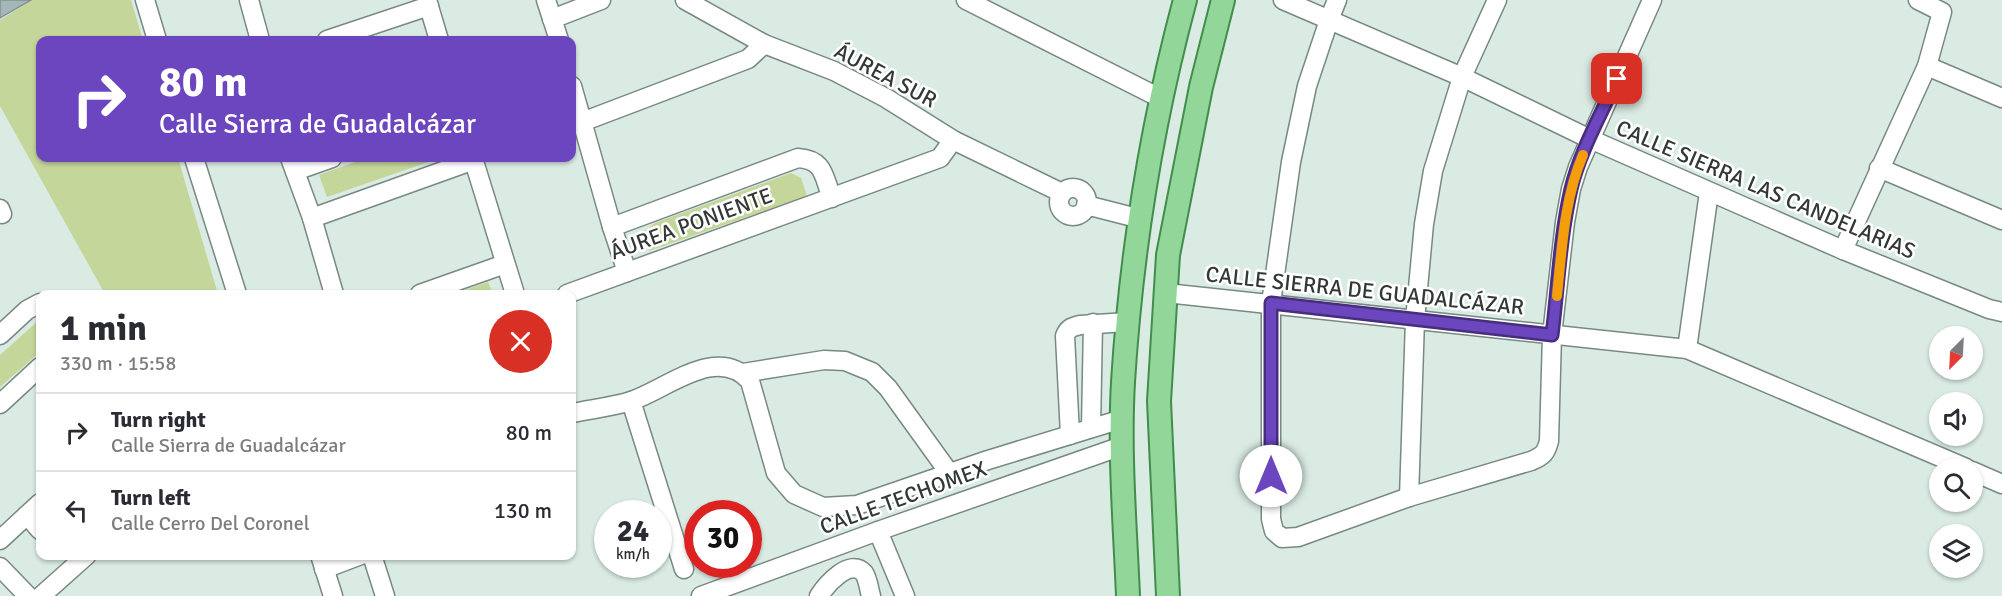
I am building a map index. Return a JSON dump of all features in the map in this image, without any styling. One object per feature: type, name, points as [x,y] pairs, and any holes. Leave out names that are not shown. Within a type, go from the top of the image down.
[{"type":"main road","points":[[1128,596],[1122,419],[1132,276],[1160,98],[1185,0]]},
{"type":"main road","points":[[1168,596],[1159,401],[1168,255],[1201,87],[1223,0]]},
{"type":"street","points":[[145,0],[156,36]]},
{"type":"street","points":[[249,0],[259,36]]},
{"type":"street","points":[[546,0],[558,36]]},
{"type":"street","points":[[552,19],[601,0]]},
{"type":"street","name":"ÁUREA SUR","points":[[685,0],[764,44],[834,71],[886,98],[953,140],[1062,194],[1070,189],[1079,190],[1086,196],[1086,206],[1141,219]]},
{"type":"street","points":[[966,0],[986,4],[1160,98]]},
{"type":"street","name":"CALLE SIERRA LAS CANDELARIAS","points":[[1282,0],[1462,77],[1590,139],[1709,192],[1843,250],[1989,309],[2002,312]]},
{"type":"street","points":[[1337,0],[1307,86],[1291,162],[1271,303],[1271,519],[1274,531],[1282,538],[1298,537],[1409,497],[1532,460],[1547,452],[1552,335],[1571,189],[1578,167],[1652,0]]},
{"type":"street","points":[[1409,497],[1415,320],[1424,224],[1433,171],[1462,77],[1497,0]]},
{"type":"street","points":[[1843,250],[1928,66],[1942,16],[1941,10],[1918,0]]},
{"type":"street","points":[[338,36],[428,3],[438,36]]},
{"type":"street","points":[[582,122],[748,59],[764,44]]},
{"type":"street","points":[[1928,66],[2002,98]]},
{"type":"street","points":[[576,100],[627,272]]},
{"type":"street","name":"ÁUREA PONIENTE","points":[[576,291],[940,158],[953,140]]},
{"type":"street","name":"ÁUREA PONIENTE","points":[[612,227],[798,158],[811,159],[819,165],[832,198]]},
{"type":"street","points":[[195,162],[236,290]]},
{"type":"street","points":[[312,218],[466,162]]},
{"type":"street","points":[[475,162],[514,290]]},
{"type":"street","points":[[292,164],[312,218],[333,290]]},
{"type":"street","points":[[1880,168],[2002,220]]},
{"type":"street","points":[[1687,349],[1709,192]]},
{"type":"street","points":[[431,290],[505,264]]},
{"type":"street","name":"CALLE SIERRA DE GUADALCÁZAR","points":[[1166,293],[1687,349],[1943,458]]},
{"type":"street","points":[[0,335],[27,310],[36,305]]},
{"type":"street","points":[[1070,435],[1066,331],[1073,326],[1093,323],[1128,322]]},
{"type":"street","points":[[1091,428],[1093,323]]},
{"type":"street","points":[[576,412],[631,401],[705,368],[723,367],[743,373],[824,360],[845,361],[872,372],[888,388],[950,474]]},
{"type":"street","points":[[0,404],[36,372]]},
{"type":"street","points":[[743,373],[750,381],[776,473],[794,494],[807,502],[823,507],[857,505],[1122,419]]},
{"type":"street","points":[[631,401],[684,568]]},
{"type":"street","name":"CALLE TECHOMEX","points":[[701,596],[878,531],[1122,446]]},
{"type":"street","points":[[1983,476],[2002,484]]},
{"type":"street","points":[[0,540],[34,509]]},
{"type":"street","points":[[878,531],[905,596]]},
{"type":"street","points":[[41,596],[74,560]]},
{"type":"street","points":[[374,560],[385,596]]},
{"type":"street","points":[[322,562],[333,596]]},
{"type":"street","points":[[0,567],[28,596]]},
{"type":"street","points":[[819,596],[834,577],[852,568],[864,573],[871,596]]},
{"type":"green space","points":[[29,0],[131,0],[142,36],[36,36],[36,162],[179,162],[217,290],[103,290],[0,106],[0,20]]},
{"type":"green space","points":[[355,162],[428,162],[327,197],[319,175]]},
{"type":"green space","points":[[791,173],[801,178],[807,196],[649,251],[641,233],[655,223]]},
{"type":"green space","points":[[488,282],[491,290],[465,290]]},
{"type":"green space","points":[[36,323],[36,356],[0,387],[0,355]]},
{"type":"building","points":[[0,0],[31,0],[0,18]]},
{"type":"slow traffic","points":[[1557,296],[1571,189],[1583,155]]},
{"type":"route","points":[[1271,476],[1271,303],[1552,335],[1571,189],[1578,167],[1617,79]]}]
